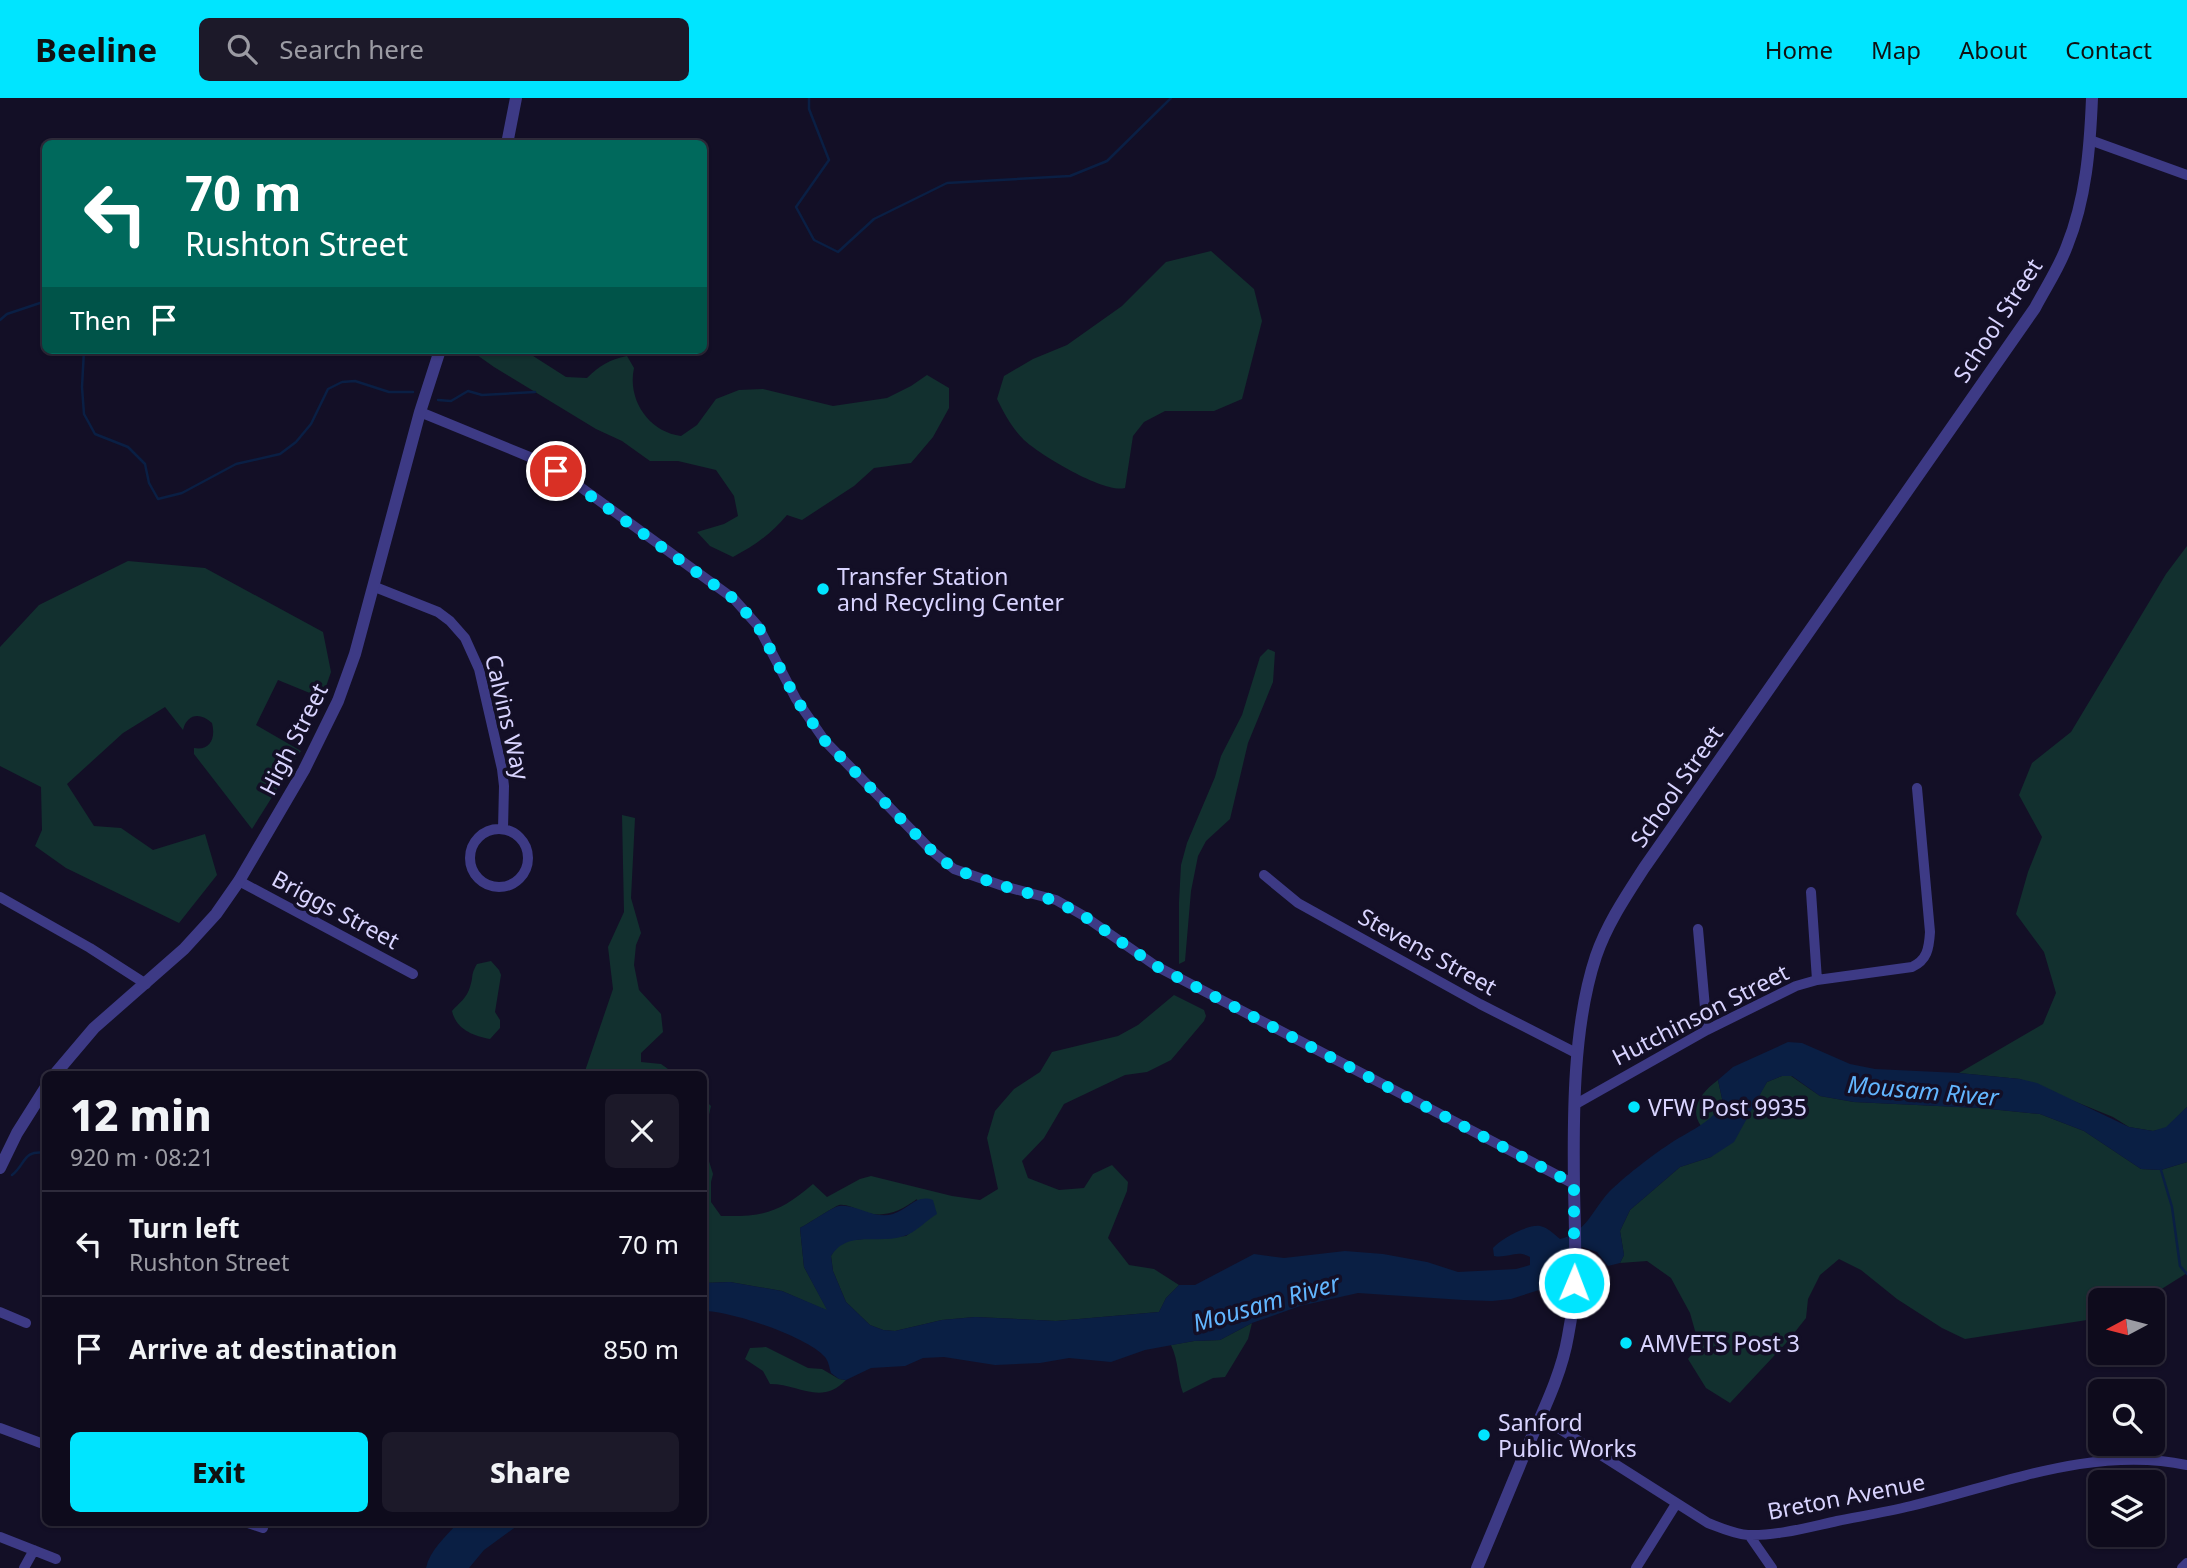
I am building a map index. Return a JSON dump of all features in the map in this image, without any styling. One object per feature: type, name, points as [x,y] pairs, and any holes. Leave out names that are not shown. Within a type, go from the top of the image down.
[{"type":"street","points":[[508,140],[516,98]]},
{"type":"street","name":"School Street","points":[[1477,1568],[1541,1417],[1568,1338],[1575,1255],[1578,1054],[1589,977],[1601,942],[1619,905],[2035,307],[2068,245],[2081,200],[2090,140],[2092,98]]},
{"type":"street","points":[[2090,140],[2187,175]]},
{"type":"street","name":"High Street","points":[[58,1071],[94,1028],[197,936],[239,881],[304,770],[338,701],[355,654],[420,412],[439,354]]},
{"type":"street","points":[[420,412],[537,460],[579,486],[734,599],[758,626],[796,699],[825,741],[932,851],[954,869],[1056,901],[1084,916],[1156,966],[1574,1184]]},
{"type":"street","name":"Calvins Way","points":[[374,587],[438,612],[461,631],[469,645],[479,669],[502,769],[503,829]]},
{"type":"street","name":"Hutchinson Street","points":[[1576,1104],[1762,1001],[1817,980],[1912,967],[1925,957],[1930,932],[1917,788]]},
{"type":"street","points":[[503,829],[512,831],[525,843],[528,864],[518,880],[507,886],[495,886],[484,882],[475,874],[470,856],[480,835],[503,829]]},
{"type":"street","name":"Stevens Street","points":[[1264,875],[1298,903],[1315,913],[1480,1004],[1578,1054]]},
{"type":"street","name":"Briggs Street","points":[[239,881],[413,974]]},
{"type":"street","points":[[1811,892],[1817,980]]},
{"type":"street","points":[[0,897],[90,948],[146,984]]},
{"type":"street","points":[[1698,929],[1707,1030]]},
{"type":"street","points":[[0,1168],[17,1133],[42,1093]]},
{"type":"street","points":[[0,1312],[26,1323]]},
{"type":"street","name":"Breton Avenue","points":[[1541,1417],[1676,1504],[1730,1532],[1749,1535],[1791,1530],[1910,1506],[2015,1478],[2080,1465],[2153,1460],[2187,1465]]},
{"type":"street","points":[[0,1428],[42,1444]]},
{"type":"street","points":[[1636,1568],[1676,1504]]},
{"type":"street","points":[[256,1526],[262,1528]]},
{"type":"street","points":[[1749,1535],[1772,1568]]},
{"type":"street","points":[[0,1536],[56,1559]]},
{"type":"street","points":[[24,1568],[34,1550]]},
{"type":"street","points":[[2182,1568],[2187,1563]]},
{"type":"green space","points":[[1211,251],[1254,289],[1262,321],[1242,399],[1214,411],[1165,411],[1144,422],[1133,436],[1125,488],[1103,485],[1088,479],[1044,455],[1024,440],[997,399],[1004,376],[1033,359],[1067,345],[1122,306],[1166,262]]},
{"type":"green space","points":[[476,354],[530,354],[566,377],[587,378],[605,364],[627,356],[634,368],[634,392],[643,412],[659,428],[681,436],[697,425],[716,399],[739,390],[763,389],[833,406],[887,398],[927,375],[949,388],[949,408],[933,437],[911,463],[874,468],[854,486],[802,520],[787,515],[762,539],[733,557],[710,546],[697,532],[724,524],[738,516],[734,496],[716,470],[678,461],[650,461],[622,441],[596,429]]},
{"type":"green space","points":[[2187,546],[2187,1107],[2166,1128],[2153,1131],[2129,1127],[2113,1117],[2020,1079],[1959,1073],[2043,1024],[2056,993],[2044,952],[2016,914],[2042,837],[2019,795],[2032,763],[2071,732],[2166,574]]},
{"type":"green space","points":[[128,561],[205,568],[323,632],[331,672],[322,698],[278,680],[256,725],[301,751],[252,829],[194,754],[194,748],[204,747],[210,742],[213,734],[212,723],[203,717],[194,716],[183,730],[165,707],[123,733],[67,784],[94,826],[121,828],[153,850],[205,834],[217,875],[179,923],[66,868],[35,846],[42,830],[41,787],[0,766],[0,647],[39,605]]},
{"type":"green space","points":[[1268,649],[1275,652],[1273,682],[1248,743],[1230,819],[1206,841],[1198,856],[1191,891],[1185,961],[1179,964],[1181,865],[1187,843],[1221,756],[1242,715],[1260,657]]},
{"type":"green space","points":[[622,815],[635,818],[631,898],[641,933],[636,945],[634,965],[639,990],[661,1014],[663,1032],[641,1053],[641,1062],[661,1064],[671,1071],[585,1071],[613,989],[608,947],[624,912]]},
{"type":"green space","points":[[491,961],[501,975],[495,1012],[500,1020],[500,1028],[490,1039],[466,1031],[457,1023],[452,1011],[467,994],[477,964]]},
{"type":"green space","points":[[1174,995],[1204,1010],[1206,1016],[1171,1060],[1147,1072],[1125,1075],[1064,1104],[1044,1138],[1022,1161],[1028,1178],[1059,1190],[1084,1188],[1093,1174],[1112,1165],[1128,1182],[1108,1238],[1129,1265],[1154,1269],[1179,1285],[1166,1298],[1159,1312],[1056,1321],[975,1317],[942,1320],[895,1331],[870,1325],[846,1302],[833,1271],[831,1256],[837,1246],[850,1240],[906,1236],[920,1225],[917,1199],[897,1211],[884,1214],[839,1205],[800,1228],[804,1267],[828,1311],[782,1291],[730,1282],[707,1283],[707,1143],[713,1174],[711,1202],[721,1216],[771,1211],[791,1201],[813,1184],[827,1197],[871,1176],[952,1196],[980,1200],[998,1189],[987,1138],[995,1111],[1014,1089],[1040,1072],[1052,1052],[1118,1036],[1138,1025]]},
{"type":"green space","points":[[1782,1076],[1791,1076],[1820,1096],[1854,1102],[1980,1108],[2040,1114],[2084,1131],[2141,1169],[2161,1170],[2187,1162],[2187,1273],[2163,1288],[2088,1288],[2088,1320],[1965,1339],[1942,1328],[1897,1299],[1861,1270],[1839,1259],[1820,1275],[1808,1299],[1806,1318],[1730,1403],[1706,1388],[1688,1359],[1699,1345],[1690,1313],[1671,1278],[1647,1261],[1620,1263],[1624,1255],[1620,1231],[1630,1210],[1680,1167],[1711,1157],[1742,1126],[1767,1082]]},
{"type":"green space","points":[[1718,1080],[1723,1103],[1715,1115],[1701,1126],[1696,1113],[1699,1100]]},
{"type":"green space","points":[[707,1102],[711,1106],[707,1124]]},
{"type":"green space","points":[[1252,1323],[1248,1339],[1225,1377],[1213,1378],[1183,1393],[1171,1345],[1220,1340]]},
{"type":"green space","points":[[766,1347],[808,1368],[822,1369],[846,1380],[837,1388],[819,1393],[770,1384],[763,1371],[745,1359],[750,1348]]},
{"type":"water","name":"Mousam River","points":[[1788,1042],[1802,1043],[1850,1064],[1875,1069],[1959,1073],[2037,1083],[2129,1127],[2153,1131],[2166,1127],[2187,1107],[2187,1162],[2161,1170],[2141,1169],[2084,1131],[2040,1114],[1980,1108],[1854,1102],[1820,1096],[1792,1076],[1782,1076],[1767,1082],[1734,1142],[1711,1157],[1680,1167],[1630,1210],[1620,1231],[1624,1255],[1620,1263],[1608,1266],[1597,1252],[1582,1247],[1539,1290],[1511,1299],[1463,1300],[1358,1293],[1300,1306],[1252,1323],[1220,1340],[1194,1341],[1145,1350],[1111,1362],[1069,1358],[1040,1363],[995,1365],[944,1357],[923,1358],[905,1366],[871,1368],[846,1380],[831,1373],[825,1357],[803,1341],[750,1320],[707,1311],[707,1283],[730,1282],[782,1291],[827,1310],[804,1267],[800,1228],[839,1206],[886,1215],[899,1212],[922,1199],[933,1200],[937,1214],[912,1232],[894,1238],[854,1240],[838,1248],[831,1256],[833,1271],[846,1302],[870,1325],[883,1330],[895,1331],[942,1320],[975,1317],[1056,1321],[1159,1312],[1166,1298],[1179,1285],[1195,1285],[1254,1254],[1284,1258],[1345,1251],[1427,1262],[1458,1272],[1516,1269],[1530,1265],[1530,1257],[1521,1254],[1494,1256],[1493,1248],[1497,1244],[1515,1233],[1535,1226],[1545,1228],[1560,1239],[1576,1232],[1609,1192],[1637,1167],[1705,1122],[1717,1111],[1723,1103],[1718,1080],[1733,1067]]},
{"type":"water","points":[[455,1526],[517,1526],[484,1550],[469,1568],[426,1568],[444,1538]]},
{"type":"waterway","points":[[809,98],[809,109],[829,160],[796,207],[814,240],[838,252],[874,219],[947,183],[1070,176],[1107,161],[1171,98]]},
{"type":"waterway","points":[[0,320],[7,314],[42,302]]},
{"type":"waterway","points":[[84,354],[84,414],[95,434],[128,447],[145,464],[149,483],[158,499],[182,493],[236,464],[280,454],[296,442],[311,424],[328,389],[342,382],[355,381],[389,392],[413,392]]},
{"type":"waterway","points":[[438,400],[451,401],[468,391],[482,395],[535,392]]},
{"type":"waterway","points":[[12,1175],[28,1156],[42,1152]]},
{"type":"waterway","points":[[2161,1170],[2172,1207],[2180,1266],[2187,1274]]},
{"type":"place","name":"Transfer Station and Recycling Center","points":[[823,589]]},
{"type":"place","name":"VFW Post 9935","points":[[1634,1107]]},
{"type":"place","name":"AMVETS Post 3","points":[[1626,1343]]},
{"type":"place","name":"Sanford Public Works","points":[[1484,1435]]},
{"type":"route","points":[[556,471],[711,581],[745,610],[758,626],[806,717],[825,741],[932,851],[954,869],[1056,901],[1084,916],[1156,966],[1429,1106],[1574,1184],[1574,1283]]}]
